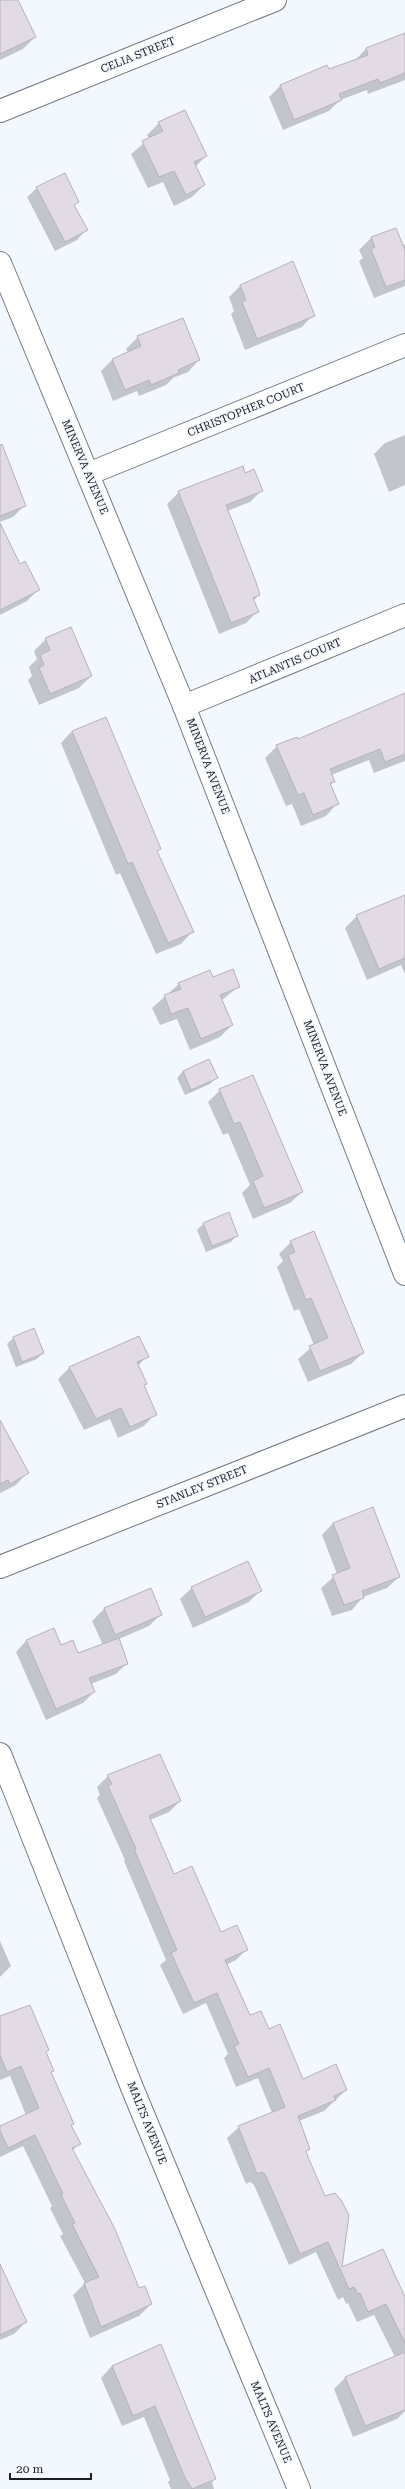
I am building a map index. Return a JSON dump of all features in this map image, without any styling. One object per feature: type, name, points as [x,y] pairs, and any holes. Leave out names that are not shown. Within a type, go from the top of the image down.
[{"type":"street","name":"CELIA STREET","points":[[0,111],[275,0]]},
{"type":"street","name":"MINERVA AVENUE","points":[[0,263],[184,706],[405,1274]]},
{"type":"street","name":"CHRISTOPHER COURT","points":[[88,474],[405,345]]},
{"type":"street","name":"ATLANTIS COURT","points":[[184,706],[405,615]]},
{"type":"street","name":"STANLEY STREET","points":[[0,1567],[405,1406]]},
{"type":"street","name":"MALTS AVENUE","points":[[0,1754],[133,2090],[299,2489]]},
{"type":"building","points":[[0,0],[18,0],[36,37],[0,54]]},
{"type":"building","points":[[405,33],[405,73],[380,83],[378,79],[339,94],[342,100],[294,120],[280,85],[327,65],[329,69],[368,55],[366,48]]},
{"type":"building","points":[[185,110],[207,156],[194,162],[205,185],[186,195],[174,171],[159,177],[142,141],[163,131],[158,122]]},
{"type":"building","points":[[65,173],[79,202],[74,205],[88,230],[65,242],[36,187]]},
{"type":"building","points":[[396,228],[405,250],[405,280],[386,287],[371,249],[375,247],[371,237]]},
{"type":"building","points":[[293,261],[315,316],[257,339],[242,302],[246,300],[240,285]]},
{"type":"building","points":[[183,318],[200,360],[178,370],[179,373],[151,385],[149,380],[125,390],[112,359],[141,346],[137,336]]},
{"type":"building","points":[[2,444],[26,506],[0,516],[0,445]]},
{"type":"building","points":[[243,466],[245,473],[254,469],[263,491],[226,505],[256,582],[260,595],[253,598],[259,612],[231,623],[178,491]]},
{"type":"building","points":[[0,523],[20,564],[25,561],[40,590],[0,610]]},
{"type":"building","points":[[71,627],[92,676],[50,694],[39,668],[44,665],[40,655],[50,650],[45,638]]},
{"type":"building","points":[[405,693],[405,754],[385,762],[380,749],[330,769],[335,782],[330,783],[339,804],[313,815],[304,793],[298,795],[276,745],[297,737],[298,739]]},
{"type":"building","points":[[106,717],[161,849],[157,851],[194,932],[168,943],[132,862],[128,864],[72,731]]},
{"type":"building","points":[[405,895],[405,958],[379,969],[356,915]]},
{"type":"building","points":[[233,969],[240,987],[220,995],[233,1025],[201,1039],[188,1008],[171,1014],[164,995],[181,989],[178,983],[210,970],[213,977]]},
{"type":"building","points":[[209,1059],[218,1078],[191,1090],[183,1071]]},
{"type":"building","points":[[253,1075],[303,1192],[264,1208],[253,1181],[263,1176],[240,1122],[234,1124],[219,1089]]},
{"type":"building","points":[[229,1212],[238,1236],[212,1246],[203,1223]]},
{"type":"building","points":[[314,1231],[364,1353],[320,1371],[309,1346],[328,1338],[311,1298],[306,1300],[288,1255],[295,1252],[290,1241]]},
{"type":"building","points":[[34,1328],[44,1353],[22,1362],[13,1337]]},
{"type":"building","points":[[139,1336],[149,1357],[137,1362],[147,1384],[144,1385],[157,1415],[130,1427],[121,1408],[96,1419],[69,1367]]},
{"type":"building","points":[[0,1420],[29,1473],[10,1484],[8,1480],[0,1484]]},
{"type":"building","points":[[373,1507],[400,1577],[362,1591],[364,1598],[344,1605],[332,1575],[350,1568],[333,1523]]},
{"type":"building","points":[[248,1561],[262,1591],[205,1617],[191,1587]]},
{"type":"building","points":[[151,1588],[162,1615],[115,1635],[104,1608]]},
{"type":"building","points":[[54,1628],[61,1645],[73,1640],[78,1653],[119,1638],[128,1664],[89,1678],[95,1692],[56,1709],[26,1640]]},
{"type":"building","points":[[160,1754],[181,1801],[149,1816],[174,1874],[192,1866],[221,1932],[237,1925],[248,1950],[225,1960],[250,2015],[261,2011],[269,2029],[280,2024],[303,2079],[336,2064],[347,2090],[334,2096],[336,2100],[298,2116],[310,2149],[306,2151],[325,2196],[335,2193],[341,2200],[349,2215],[342,2267],[383,2249],[405,2297],[405,2343],[386,2304],[368,2312],[360,2293],[358,2294],[354,2287],[349,2289],[328,2242],[300,2254],[265,2174],[262,2172],[257,2174],[238,2126],[285,2107],[269,2068],[248,2077],[234,2046],[239,2044],[217,1993],[194,2003],[171,1953],[177,1950],[134,1849],[136,1849],[108,1786],[112,1784],[107,1775]]},
{"type":"building","points":[[30,2005],[49,2050],[46,2052],[54,2071],[51,2072],[74,2124],[71,2125],[81,2144],[72,2148],[115,2229],[139,2288],[145,2286],[152,2304],[101,2327],[84,2283],[99,2277],[72,2224],[75,2223],[61,2195],[63,2194],[35,2135],[8,2148],[0,2131],[0,2126],[39,2108],[21,2066],[7,2072],[0,2055],[0,2016]]},
{"type":"building","points":[[0,2264],[27,2322],[0,2335]]},
{"type":"building","points":[[161,2344],[216,2479],[192,2489],[185,2478],[155,2406],[133,2416],[112,2366]]},
{"type":"building","points":[[405,2352],[405,2410],[365,2426],[345,2377]]}]
